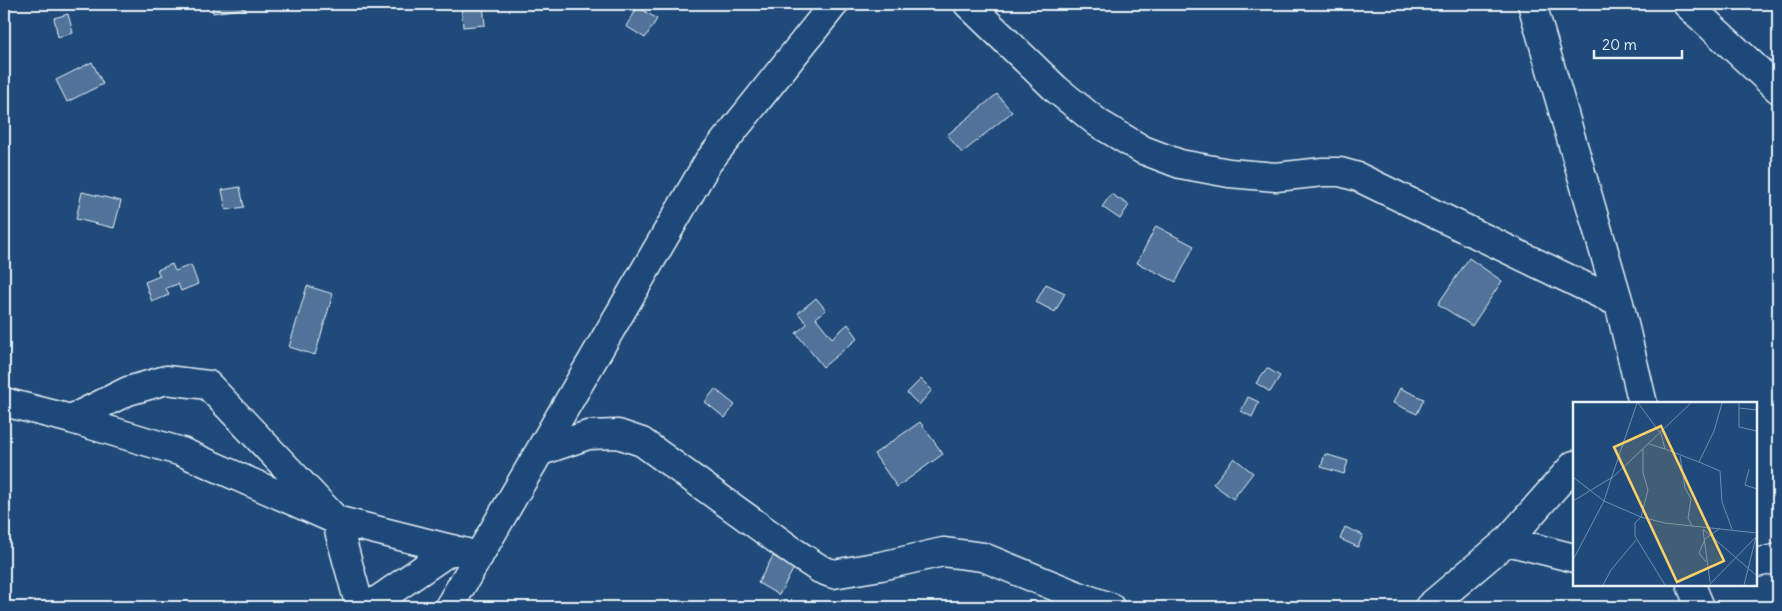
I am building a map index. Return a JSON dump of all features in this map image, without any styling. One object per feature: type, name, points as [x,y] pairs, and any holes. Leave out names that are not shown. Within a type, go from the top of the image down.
[{"type":"street","points":[[449,607],[708,162],[834,4]]},
{"type":"street","points":[[968,4],[1056,90],[1098,123],[1143,150],[1180,164],[1229,173],[1276,177],[1340,172],[1358,177],[1619,303]]},
{"type":"street","points":[[1532,4],[1619,303],[1637,399]]},
{"type":"street","points":[[1687,4],[1778,89]]},
{"type":"street","points":[[71,419],[128,391],[166,380],[208,385],[336,520],[360,607]]},
{"type":"street","points":[[4,402],[71,419],[182,452],[336,520],[479,556]]},
{"type":"street","points":[[541,450],[588,434],[618,434],[642,442],[796,554],[820,569],[833,574],[882,566],[942,552],[983,557],[1110,607]]},
{"type":"street","points":[[1429,607],[1507,541],[1573,466]]},
{"type":"street","points":[[1507,541],[1573,558]]},
{"type":"street","points":[[368,607],[452,549]]},
{"type":"street","points":[[1757,563],[1778,558]]},
{"type":"street","points":[[1692,586],[1700,607]]},
{"type":"building","points":[[212,4],[245,4],[246,8],[213,13]]},
{"type":"building","points":[[461,4],[483,4],[485,25],[463,27]]},
{"type":"building","points":[[638,7],[657,19],[645,38],[626,26]]},
{"type":"building","points":[[68,14],[73,33],[58,37],[54,18]]},
{"type":"building","points":[[92,62],[103,84],[67,102],[56,80]]},
{"type":"building","points":[[997,94],[1012,112],[962,153],[947,135]]},
{"type":"building","points":[[240,187],[244,207],[226,210],[222,190]]},
{"type":"building","points":[[82,192],[121,201],[114,228],[76,219]]},
{"type":"building","points":[[1111,194],[1129,205],[1120,219],[1102,207]]},
{"type":"building","points":[[1156,226],[1194,246],[1176,282],[1137,263]]},
{"type":"building","points":[[1469,258],[1502,281],[1472,326],[1438,304]]},
{"type":"building","points":[[172,264],[175,271],[191,265],[198,284],[181,291],[178,284],[166,288],[169,295],[152,302],[145,282],[160,276],[157,270]]},
{"type":"building","points":[[1046,284],[1065,293],[1055,312],[1036,302]]},
{"type":"building","points":[[307,286],[333,294],[315,355],[289,347]]},
{"type":"building","points":[[816,298],[826,310],[816,318],[832,338],[848,324],[858,338],[823,367],[796,333],[807,324],[798,313]]},
{"type":"building","points":[[1267,368],[1280,376],[1270,392],[1256,383]]},
{"type":"building","points":[[921,379],[932,390],[919,405],[907,393]]},
{"type":"building","points":[[1400,388],[1424,399],[1417,414],[1393,403]]},
{"type":"building","points":[[715,389],[735,405],[725,418],[705,402]]},
{"type":"building","points":[[1248,397],[1259,402],[1252,417],[1241,411]]},
{"type":"building","points":[[920,422],[943,454],[897,487],[874,454]]},
{"type":"building","points":[[1325,454],[1348,461],[1344,474],[1321,467]]},
{"type":"building","points":[[1234,458],[1253,473],[1233,499],[1213,484]]},
{"type":"building","points":[[1345,527],[1363,535],[1358,547],[1340,539]]},
{"type":"building","points":[[773,556],[794,568],[779,595],[758,583]]}]
